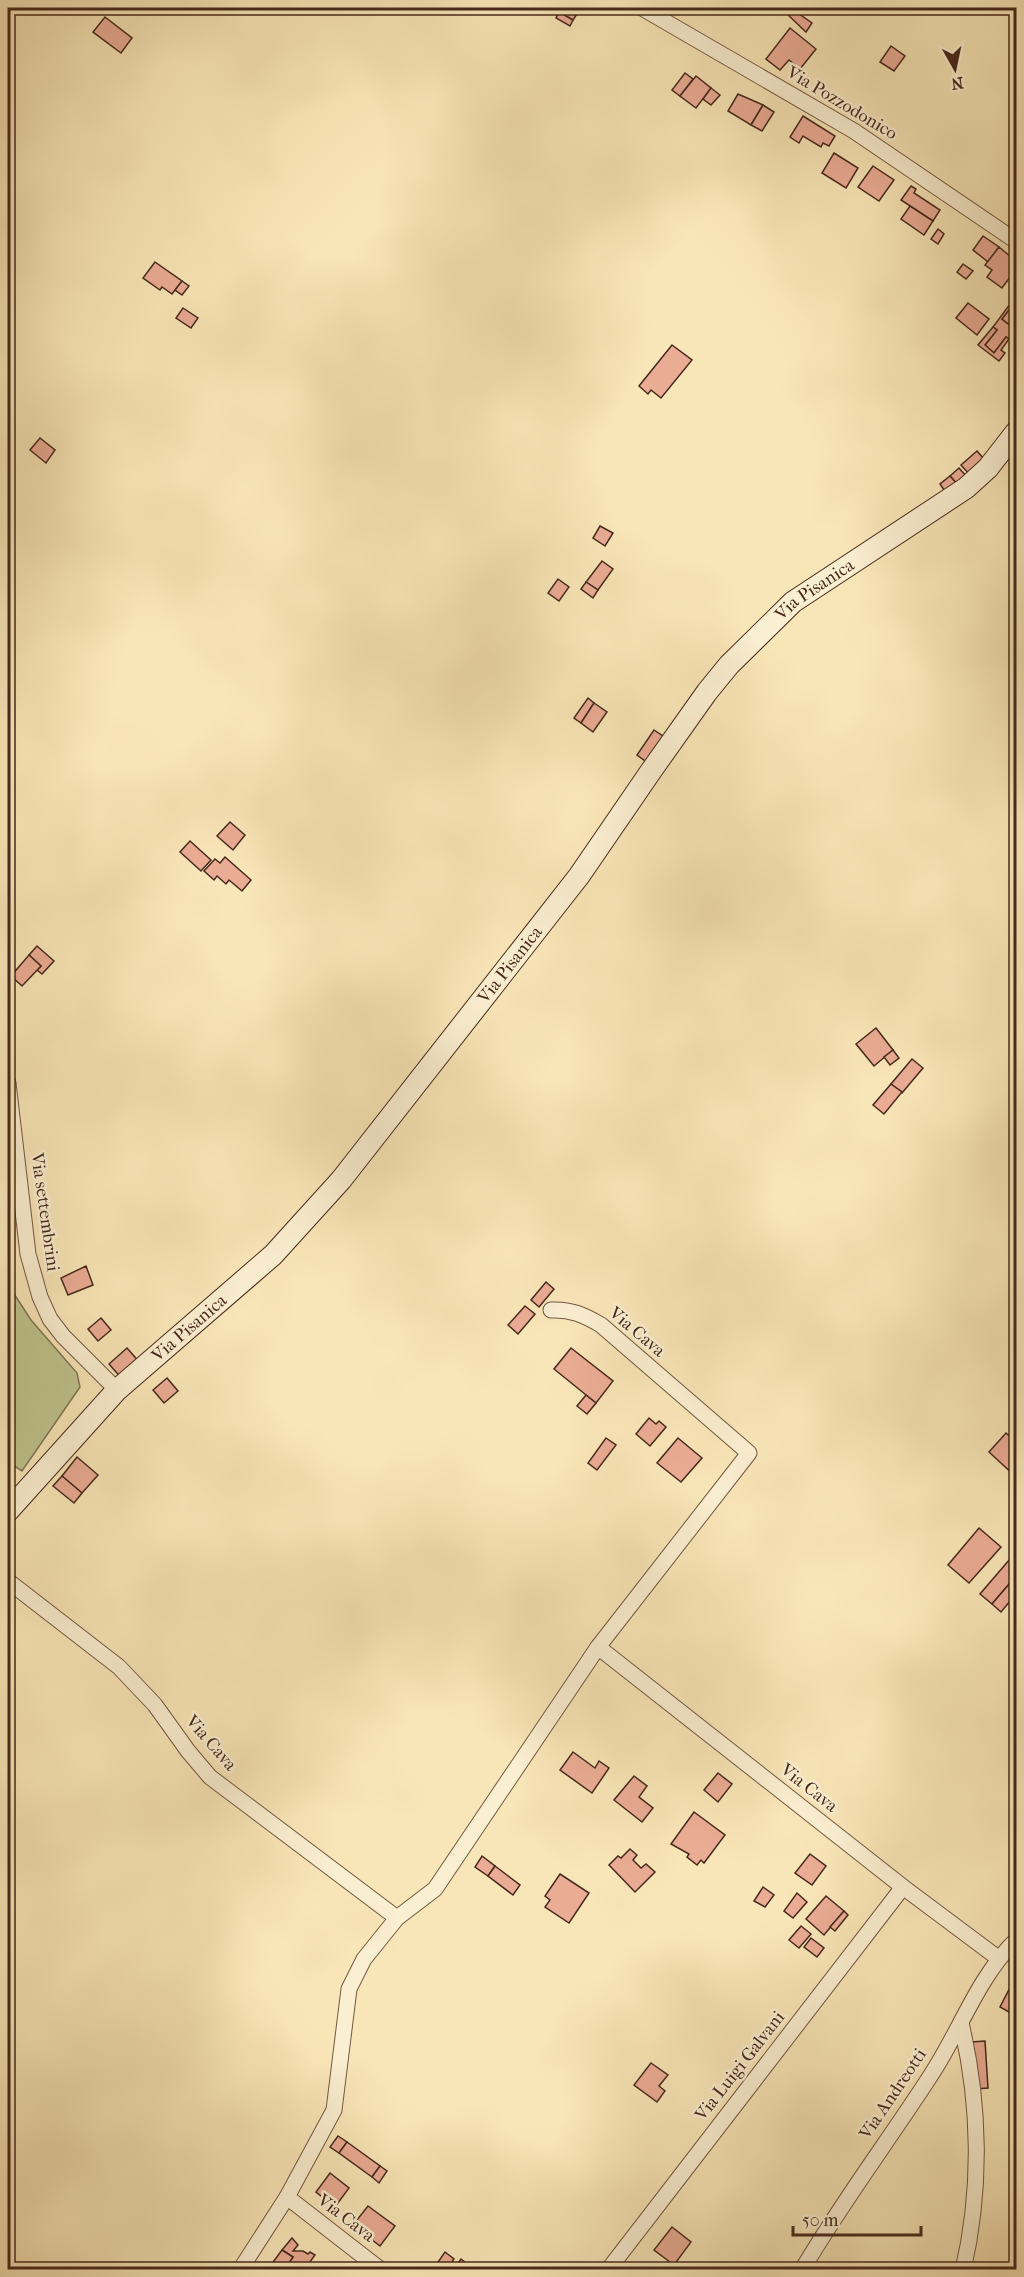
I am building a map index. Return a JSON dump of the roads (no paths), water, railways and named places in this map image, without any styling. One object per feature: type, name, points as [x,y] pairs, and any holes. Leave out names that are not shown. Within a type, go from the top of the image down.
[{"type":"street","name":"Via Pozzodonico","points":[[642,8],[854,131],[1017,241]]},
{"type":"street","name":"Via Pisanica","points":[[8,1511],[117,1390],[273,1255],[341,1180],[579,876],[676,736],[729,665],[793,602],[966,488],[988,468],[1017,432]]},
{"type":"street","name":"Via settembrini","points":[[8,1083],[28,1254],[40,1297],[50,1319],[63,1336],[117,1390]]},
{"type":"street","name":"Via Cava","points":[[240,2270],[287,2197],[334,2110],[349,1989],[364,1959],[397,1918],[435,1889],[598,1647],[749,1453],[600,1325],[582,1314],[565,1309],[551,1310]]},
{"type":"street","name":"Via Cava","points":[[8,1581],[119,1667],[155,1704],[188,1751],[210,1777],[397,1918]]},
{"type":"street","name":"Via Cava","points":[[598,1647],[903,1887],[998,1958]]},
{"type":"street","name":"Via Luigi Galvani","points":[[608,2270],[903,1887]]},
{"type":"street","name":"Via Andreotti","points":[[802,2270],[853,2188],[932,2073],[998,1958],[1017,1940]]},
{"type":"street","points":[[961,2023],[967,2047],[976,2130],[974,2213],[963,2270]]},
{"type":"street","name":"Via Cava","points":[[287,2197],[381,2270]]}]
